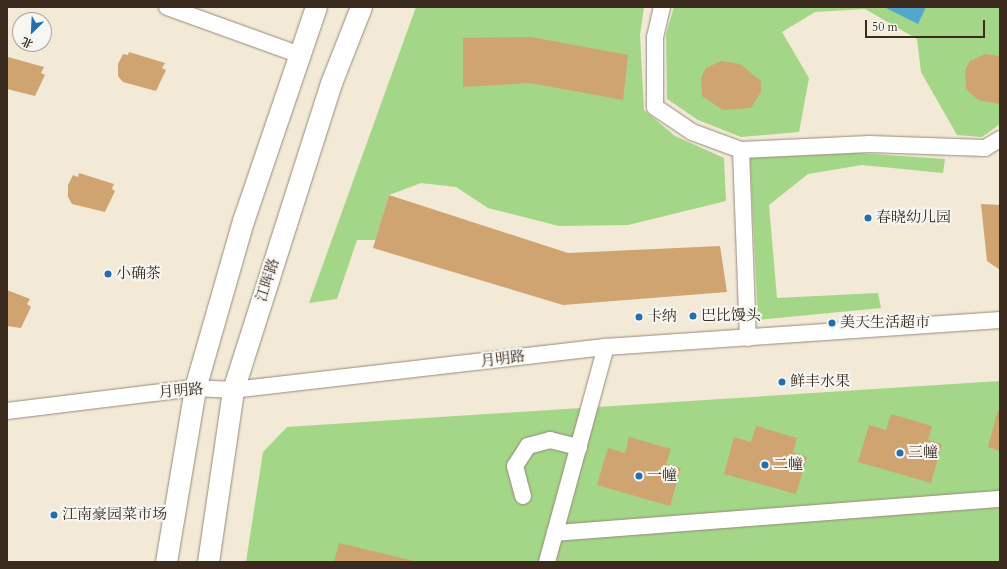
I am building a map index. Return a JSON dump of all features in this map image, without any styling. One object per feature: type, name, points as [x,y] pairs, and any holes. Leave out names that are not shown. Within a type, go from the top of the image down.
[{"type":"main road","points":[[166,562],[195,388],[244,220],[316,7]]},
{"type":"main road","name":"江晖路","points":[[208,562],[233,390],[331,83],[361,7]]},
{"type":"street","points":[[167,7],[300,56]]},
{"type":"street","points":[[662,7],[655,37],[656,107],[692,132],[741,150],[870,144],[986,148],[1000,139]]},
{"type":"street","points":[[741,150],[748,338]]},
{"type":"street","name":"月明路","points":[[7,411],[195,388],[233,390],[606,347],[1000,320]]},
{"type":"street","points":[[546,562],[606,347]]},
{"type":"street","points":[[523,496],[515,466],[528,446],[550,440],[578,447]]},
{"type":"street","points":[[555,533],[1000,499]]},
{"type":"green space","points":[[416,7],[644,7],[640,35],[644,110],[675,136],[724,158],[726,201],[628,225],[559,226],[488,208],[456,187],[421,183],[389,195],[376,240],[357,240],[337,299],[309,303]]},
{"type":"green space","points":[[674,7],[1000,7],[1000,124],[982,137],[957,135],[921,72],[917,39],[865,9],[815,12],[782,32],[809,78],[799,132],[741,137],[698,120],[667,99],[666,34]]},
{"type":"green space","points":[[856,153],[945,159],[943,173],[862,165],[808,174],[769,205],[777,298],[878,293],[881,308],[758,320],[750,158]]},
{"type":"green space","points":[[1000,381],[1000,562],[246,562],[263,452],[287,427]]},
{"type":"water","points":[[884,7],[926,7],[918,24]]},
{"type":"building","points":[[531,37],[628,55],[623,100],[530,83],[463,87],[463,38]]},
{"type":"building","points":[[129,52],[165,63],[162,68],[166,70],[156,91],[123,82],[118,76],[118,64],[123,54],[128,55]]},
{"type":"building","points":[[985,54],[1000,56],[1000,104],[978,100],[966,89],[965,70],[970,61]]},
{"type":"building","points":[[8,57],[44,67],[41,73],[45,75],[35,96],[7,89]]},
{"type":"building","points":[[721,61],[740,64],[761,81],[761,92],[751,108],[723,110],[702,96],[701,78],[706,68]]},
{"type":"building","points":[[79,173],[114,184],[112,189],[115,191],[105,212],[72,204],[68,197],[68,185],[73,175],[78,177]]},
{"type":"building","points":[[389,195],[568,253],[720,246],[727,292],[563,305],[373,248]]},
{"type":"building","points":[[981,204],[1000,205],[1000,270],[987,261]]},
{"type":"building","points":[[7,290],[30,299],[27,304],[31,307],[21,328],[7,326]]},
{"type":"building","points":[[998,410],[1000,411],[1000,451],[988,447]]},
{"type":"building","name":"三幢","points":[[891,414],[932,426],[928,440],[942,444],[931,483],[858,462],[869,425],[886,430]]},
{"type":"building","name":"二幢","points":[[756,426],[797,438],[793,452],[807,457],[796,494],[724,474],[734,437],[751,442]]},
{"type":"building","name":"一幢","points":[[629,437],[671,449],[666,464],[681,468],[670,506],[597,485],[608,448],[625,453]]},
{"type":"building","points":[[339,543],[414,561],[414,562],[334,562]]},
{"type":"place","name":"春晓幼儿园","points":[[868,218]]},
{"type":"place","name":"小确茶","points":[[108,274]]},
{"type":"place","name":"巴比馒头","points":[[693,316]]},
{"type":"place","name":"卡纳","points":[[639,317]]},
{"type":"place","name":"美天生活超市","points":[[832,323]]},
{"type":"place","name":"鲜丰水果","points":[[782,382]]},
{"type":"place","name":"三幢","points":[[900,453]]},
{"type":"place","name":"二幢","points":[[765,465]]},
{"type":"place","name":"一幢","points":[[639,476]]},
{"type":"place","name":"江南豪园菜市场","points":[[54,515]]}]
